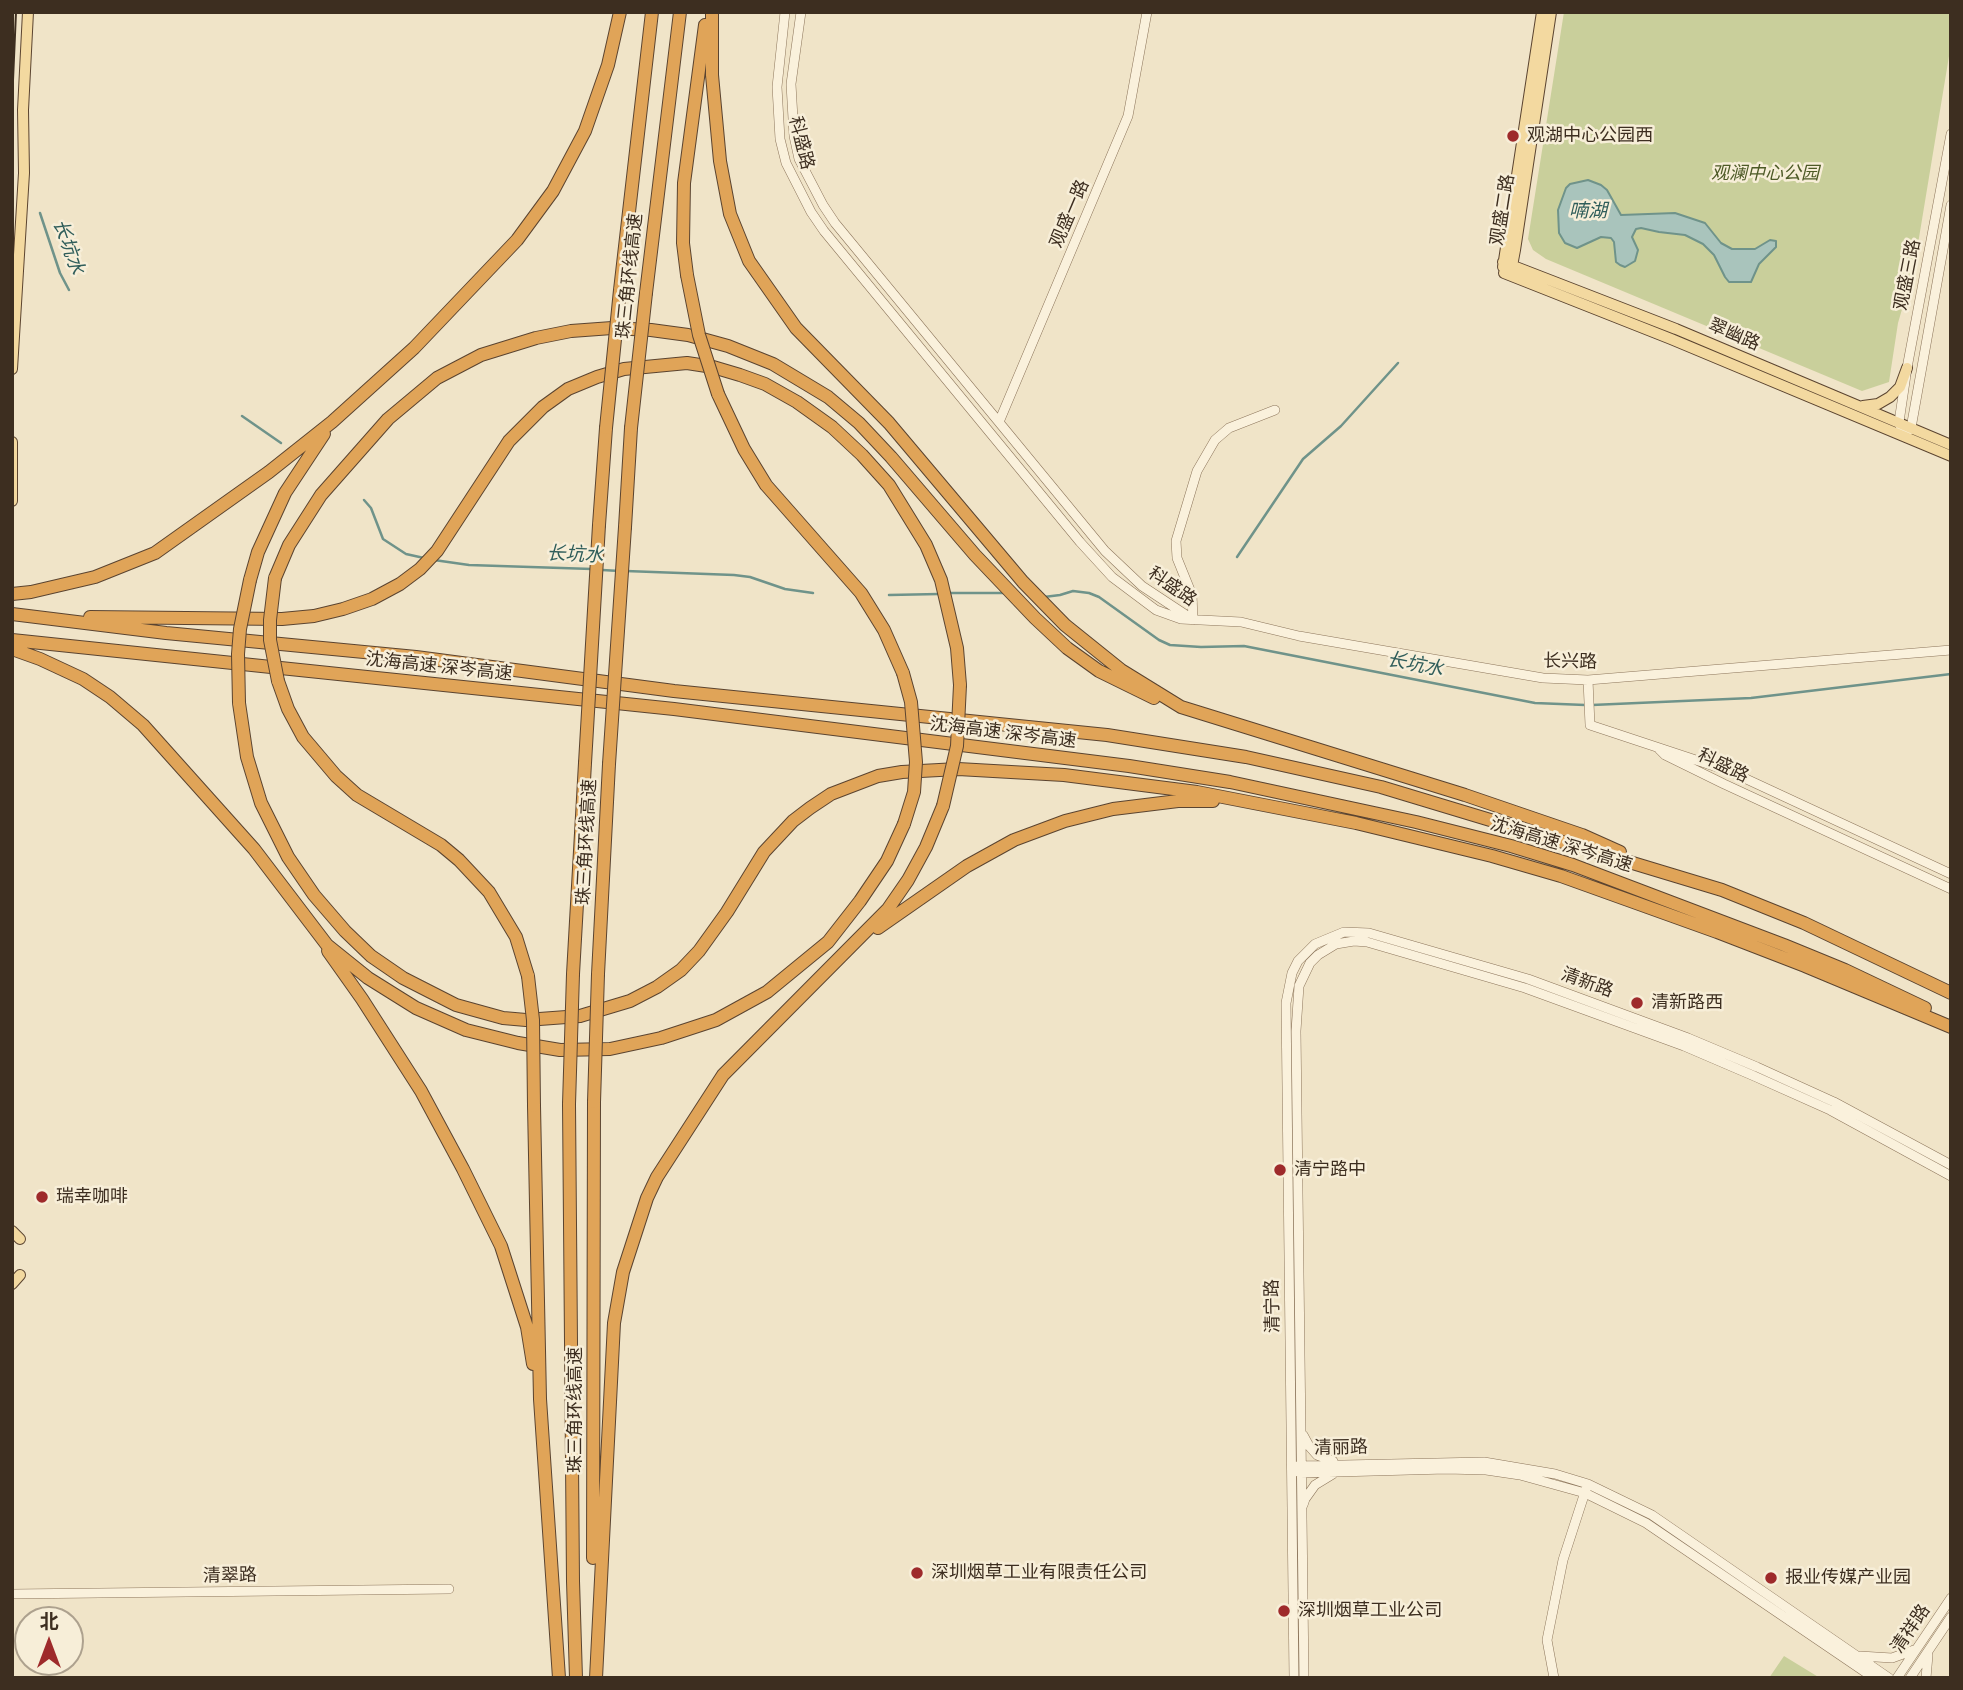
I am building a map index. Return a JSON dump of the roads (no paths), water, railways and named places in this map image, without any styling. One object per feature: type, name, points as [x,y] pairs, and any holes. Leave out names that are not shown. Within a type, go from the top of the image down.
[{"type":"highway","points":[[12,594],[95,577],[155,553],[269,472],[332,422],[414,348],[502,257],[537,216],[564,173],[585,131],[608,65],[620,12]]},
{"type":"highway","name":"珠三角环线高速","points":[[576,1678],[572,1541],[569,1104],[573,974],[606,428],[652,12]]},
{"type":"highway","name":"珠三角环线高速","points":[[595,1678],[594,1102],[598,974],[631,428],[680,12]]},
{"type":"highway","points":[[297,908],[327,945],[368,978],[416,1009],[466,1030],[518,1043],[559,1050],[610,1049],[661,1038],[716,1020],[767,992],[828,942],[887,861],[904,824],[914,792],[915,732],[903,673],[884,630],[861,593],[766,485],[734,431],[718,394],[699,335],[683,243],[684,183],[710,12]]},
{"type":"highway","points":[[710,12],[712,75],[720,162],[730,214],[749,261],[796,328],[890,424],[1046,606],[1093,650],[1181,707]]},
{"type":"highway","points":[[559,1678],[540,1399],[533,1020],[528,976],[516,937],[489,892],[459,860],[441,845],[358,795],[336,776],[303,737],[288,709],[278,681],[272,651],[270,620],[275,578],[292,538],[321,495],[369,439],[422,388],[455,367],[507,346],[571,331],[612,328],[651,330],[688,335],[728,346],[772,364],[807,383],[859,422],[1024,607],[1067,648],[1127,687],[1181,707],[1541,820],[1722,890]]},
{"type":"highway","points":[[30,616],[230,619],[313,616],[372,599],[400,584],[420,569],[437,551],[509,441],[543,407],[568,389],[606,374],[657,364],[687,363],[713,367],[765,384],[797,402],[832,427],[862,455],[889,485],[921,537],[941,580],[950,613],[960,684],[957,746],[943,806],[926,847],[888,909],[723,1075],[657,1177],[640,1217],[623,1272],[614,1323],[595,1678]]},
{"type":"highway","points":[[332,422],[285,493],[258,552],[250,580],[239,641],[239,703],[247,757],[261,803],[288,857],[314,895],[362,947],[403,978],[457,1005],[503,1018],[526,1020],[580,1016],[630,1001],[681,970],[699,951],[727,912],[764,852],[793,821],[831,794],[878,776],[958,769],[1064,775],[1197,792],[1492,856],[1561,876],[1805,966],[1951,1025]]},
{"type":"highway","name":"沈海高速 深岑高速","points":[[12,614],[166,633],[416,657],[674,691],[1107,735],[1246,757],[1381,787],[1722,890],[1804,923],[1951,993]]},
{"type":"highway","name":"沈海高速 深岑高速","points":[[12,640],[674,709],[1129,766],[1230,782],[1416,822],[1573,865],[1809,955],[1915,1003],[1951,1025]]},
{"type":"highway","points":[[12,649],[83,679],[110,697],[143,725],[254,849],[362,999],[421,1091],[501,1246],[527,1327],[540,1399]]},
{"type":"highway","points":[[844,954],[907,906],[967,866],[1014,840],[1065,821],[1113,809],[1178,801],[1226,801],[1271,806]]},
{"type":"main road","points":[[12,369],[14,266],[24,173],[23,110],[28,12]]},
{"type":"main road","name":"观盛二路","points":[[1506,267],[1542,12]]},
{"type":"main road","name":"观盛二路","points":[[1506,267],[1551,12]]},
{"type":"main road","name":"翠幽路","points":[[1506,267],[1676,329],[1899,422],[1907,431],[1951,456]]},
{"type":"main road","name":"翠幽路","points":[[1506,267],[1671,339],[1907,431],[1951,445]]},
{"type":"main road","points":[[1859,406],[1878,404],[1890,397],[1900,387],[1907,368]]},
{"type":"main road","points":[[12,442],[12,501]]},
{"type":"street","name":"科盛路","points":[[785,12],[776,87],[780,139],[786,163],[824,231],[1099,564],[1119,583],[1156,610],[1181,619],[1193,620]]},
{"type":"street","name":"科盛路","points":[[801,12],[794,57],[791,110],[799,159],[810,183],[835,223],[1116,563],[1142,586],[1193,620]]},
{"type":"street","name":"观盛一路","points":[[999,422],[1128,116],[1147,12]]},
{"type":"street","name":"观盛三路","points":[[1899,422],[1951,134]]},
{"type":"street","name":"观盛三路","points":[[1907,431],[1951,205]]},
{"type":"street","points":[[1193,620],[1192,595],[1177,558],[1176,541],[1197,471],[1215,440],[1229,428],[1275,410]]},
{"type":"street","name":"长兴路","points":[[1193,620],[1241,622],[1299,636],[1543,678],[1588,680],[1951,650]]},
{"type":"street","points":[[1588,680],[1590,725],[1659,749]]},
{"type":"street","name":"科盛路","points":[[1659,749],[1667,749],[1729,771],[1951,874]]},
{"type":"street","name":"科盛路","points":[[1659,749],[1665,755],[1724,784],[1951,889]]},
{"type":"street","name":"清新路","points":[[1315,944],[1343,932],[1369,933],[1554,988],[1758,1067],[1834,1102],[1951,1165]]},
{"type":"street","name":"清新路","points":[[1318,955],[1336,944],[1367,942],[1525,988],[1601,1014],[1830,1110],[1951,1176]]},
{"type":"street","name":"清宁路","points":[[1294,1678],[1286,1003],[1290,980],[1298,961],[1315,944]]},
{"type":"street","name":"清宁路","points":[[1304,1678],[1296,1007],[1304,974],[1318,955]]},
{"type":"street","points":[[1301,1425],[1304,1438],[1317,1455],[1341,1468],[1315,1485],[1304,1499],[1302,1510]]},
{"type":"street","name":"清丽路","points":[[1291,1469],[1484,1462],[1555,1474],[1652,1515],[1856,1661],[1874,1678]]},
{"type":"street","points":[[1554,1678],[1547,1640],[1563,1560],[1586,1488]]},
{"type":"street","name":"清翠路","points":[[12,1594],[449,1590]]},
{"type":"street","name":"清祥路","points":[[1897,1678],[1951,1598]]},
{"type":"street","name":"清祥路","points":[[1910,1678],[1951,1617]]},
{"type":"street","points":[[1865,1678],[1856,1661],[1892,1658],[1918,1647]]},
{"type":"street","points":[[1926,1678],[1929,1650]]},
{"type":"street","name":"清丽路","points":[[1856,1661],[1889,1678]]},
{"type":"water","name":"喃湖","points":[[1588,180],[1607,190],[1621,215],[1675,213],[1705,223],[1721,243],[1732,249],[1755,249],[1770,240],[1776,241],[1776,247],[1759,264],[1751,282],[1729,282],[1714,255],[1703,244],[1685,235],[1641,228],[1636,229],[1632,237],[1638,250],[1635,261],[1625,267],[1616,262],[1614,242],[1611,238],[1601,237],[1577,248],[1565,243],[1559,233],[1558,210],[1566,188],[1570,184]]},
{"type":"waterway","name":"长坑水","points":[[40,213],[60,273],[69,290]]},
{"type":"waterway","points":[[1237,557],[1303,459],[1341,426],[1398,363]]},
{"type":"waterway","name":"长坑水","points":[[242,416],[281,443]]},
{"type":"waterway","name":"长坑水","points":[[364,500],[371,508],[383,539],[406,554],[424,558]]},
{"type":"waterway","name":"长坑水","points":[[434,560],[469,565],[592,569]]},
{"type":"waterway","name":"长坑水","points":[[602,570],[620,571]]},
{"type":"waterway","name":"长坑水","points":[[626,571],[734,575],[750,577],[785,589],[813,593]]},
{"type":"waterway","name":"长坑水","points":[[1044,597],[1073,591],[1089,593],[1170,645],[1244,646],[1535,703],[1585,705]]},
{"type":"waterway","name":"长坑水","points":[[949,593],[1006,593]]},
{"type":"waterway","name":"长坑水","points":[[889,595],[939,594]]},
{"type":"waterway","name":"长坑水","points":[[1592,705],[1751,698],[1951,674]]},
{"type":"tram line","points":[[12,103],[16,12]]},
{"type":"place","name":"观湖中心公园西","points":[[1513,136]]},
{"type":"place","name":"清新路西","points":[[1637,1003]]},
{"type":"place","name":"清宁路中","points":[[1280,1170]]},
{"type":"place","name":"瑞幸咖啡","points":[[42,1197]]},
{"type":"place","name":"深圳烟草工业有限责任公司","points":[[917,1573]]},
{"type":"place","name":"报业传媒产业园","points":[[1771,1578]]},
{"type":"place","name":"深圳烟草工业公司","points":[[1284,1611]]},
{"type":"park label","name":"观澜中心公园","points":[[1765,174]]}]
